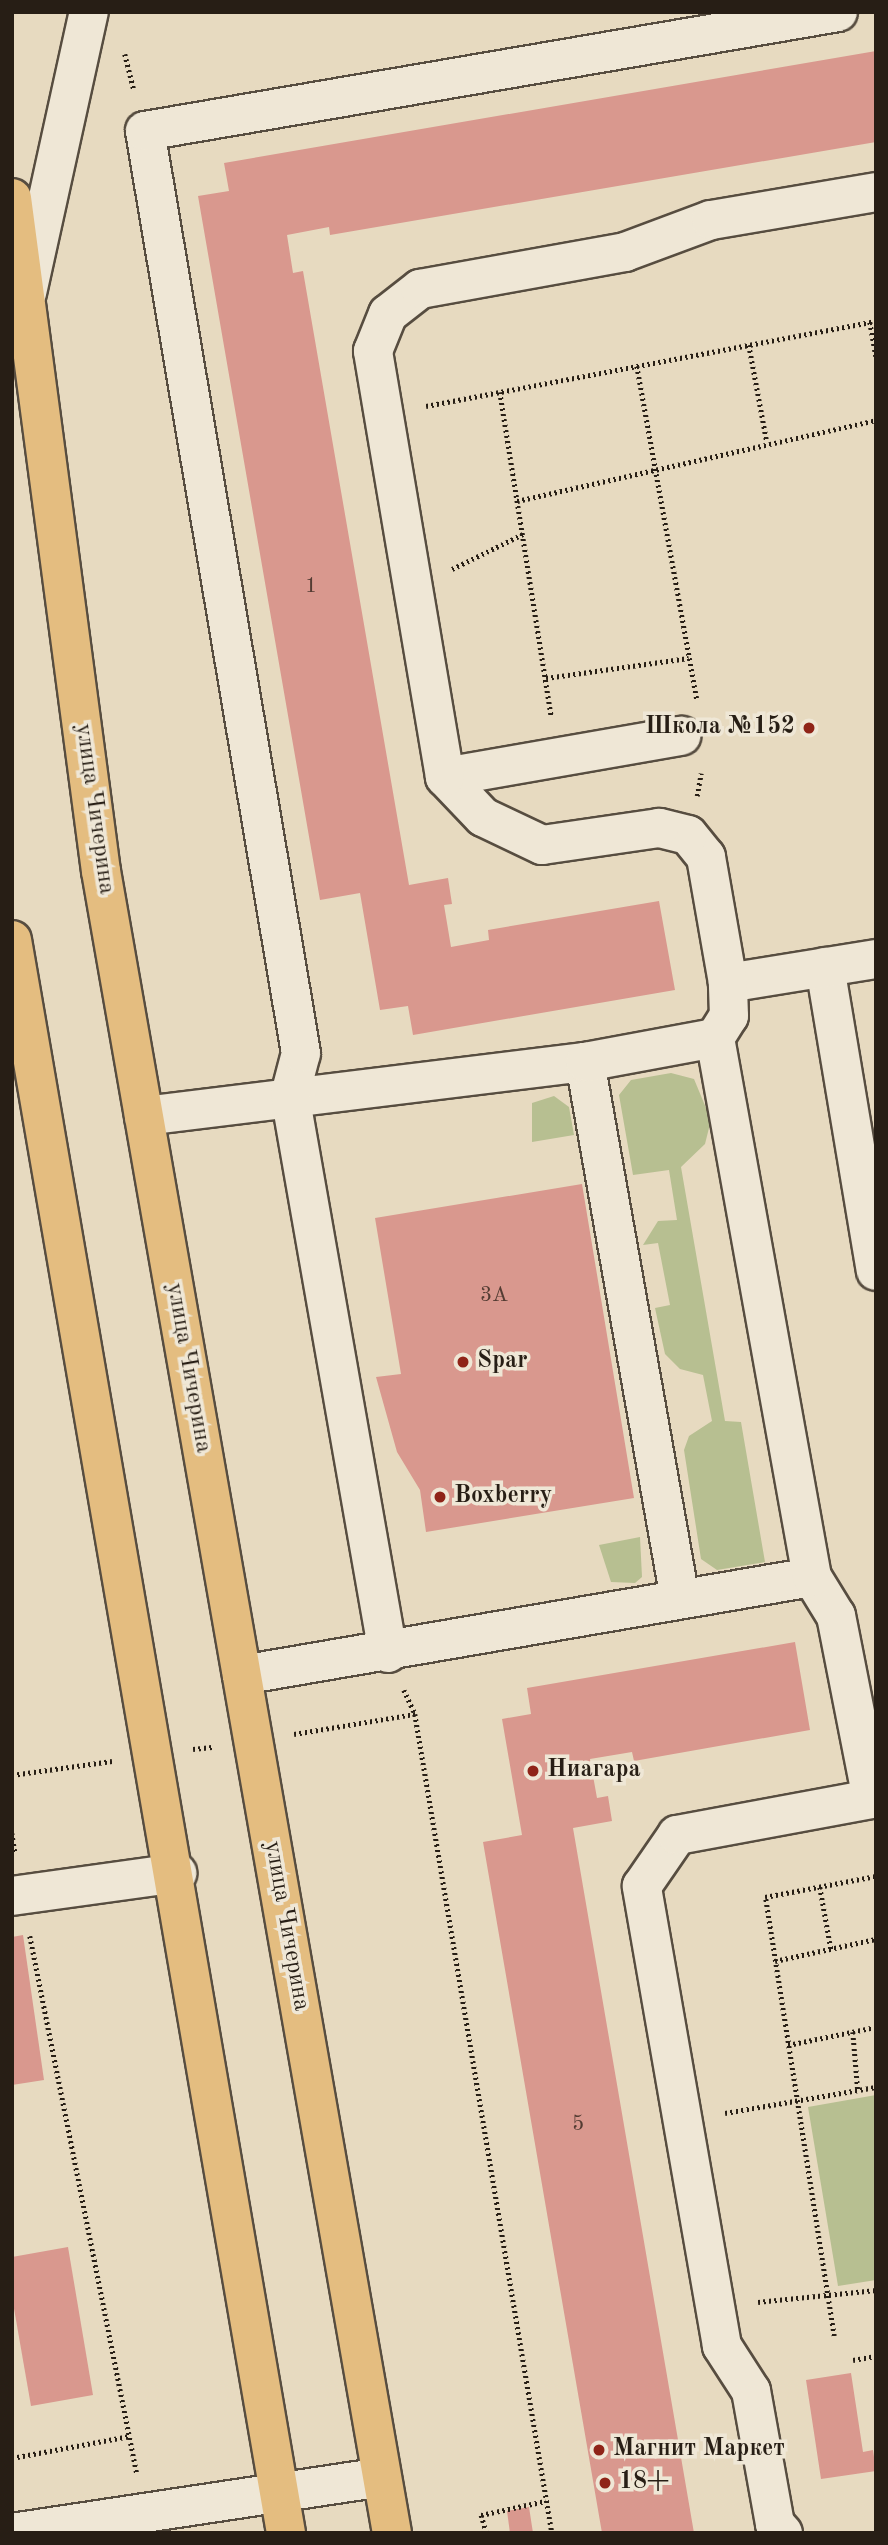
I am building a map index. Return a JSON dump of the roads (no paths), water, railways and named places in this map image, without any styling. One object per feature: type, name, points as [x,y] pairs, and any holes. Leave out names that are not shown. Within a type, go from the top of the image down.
[{"type":"main road","name":"улица Чичерина","points":[[12,198],[27,295],[101,871],[392,2533]]},
{"type":"main road","points":[[12,940],[177,1873],[286,2533]]},
{"type":"street","points":[[27,295],[89,12]]},
{"type":"street","points":[[388,1653],[290,1094],[301,1053],[145,131],[838,12]]},
{"type":"street","points":[[783,2533],[775,2524],[751,2391],[722,2346],[642,1886],[677,1835],[872,1799],[836,1616],[812,1577],[715,1038],[730,1016],[729,983],[706,857],[688,835],[659,828],[542,845],[483,817],[445,777],[380,414],[373,351],[388,314],[420,289],[625,252],[711,220],[876,192]]},
{"type":"street","points":[[445,777],[694,737]]},
{"type":"street","points":[[729,983],[876,959]]},
{"type":"street","points":[[825,967],[876,1271]]},
{"type":"street","points":[[144,1116],[290,1094],[585,1062],[715,1038]]},
{"type":"street","points":[[585,1062],[680,1599]]},
{"type":"street","points":[[242,1675],[388,1653],[812,1577]]},
{"type":"street","points":[[17,1896],[177,1873]]},
{"type":"street","points":[[12,2533],[144,2508],[279,2494],[382,2477]]},
{"type":"place","name":"Школа №152","points":[[809,728]]},
{"type":"place","name":"Spar","points":[[463,1362]]},
{"type":"place","name":"Boxberry","points":[[440,1497]]},
{"type":"place","name":"Ниагара","points":[[533,1771]]},
{"type":"place","name":"Магнит Маркет","points":[[599,2450]]},
{"type":"place","name":"18+","points":[[605,2483]]}]
